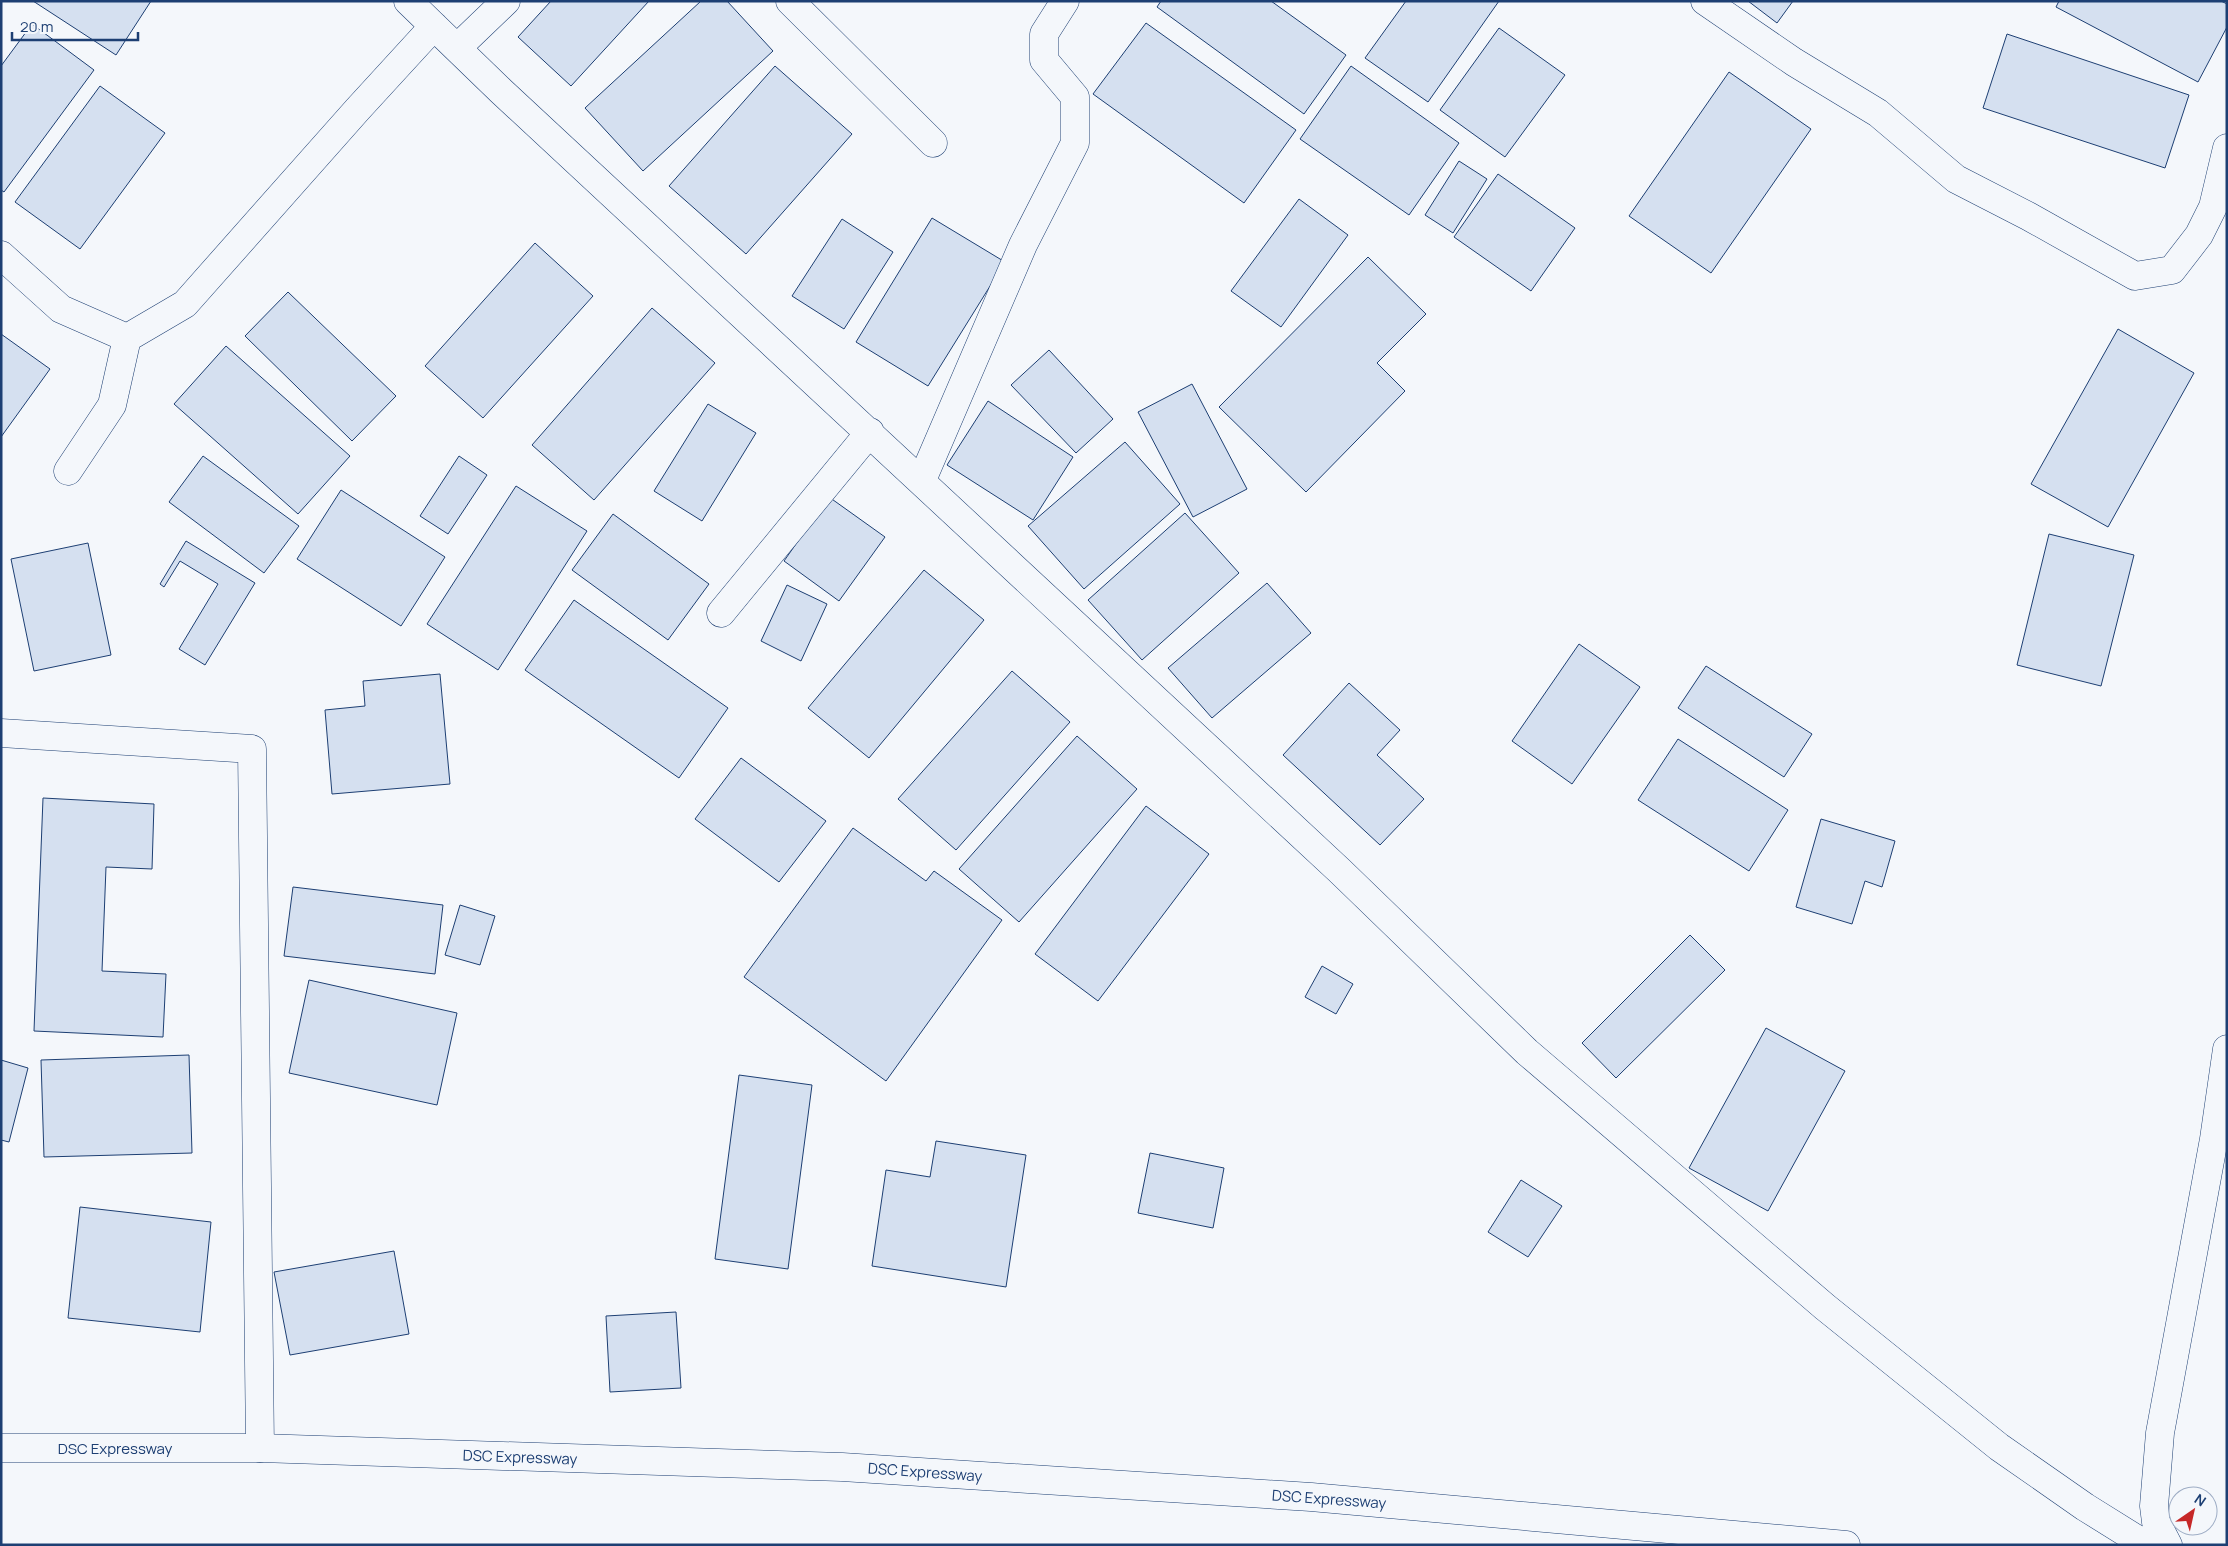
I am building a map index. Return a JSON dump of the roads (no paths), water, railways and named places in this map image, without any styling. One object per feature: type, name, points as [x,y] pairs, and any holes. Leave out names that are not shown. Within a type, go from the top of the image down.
[{"type":"street","points":[[408,1],[516,104],[1340,871],[1549,1071],[1824,1307],[1999,1447],[2085,1507],[2146,1545]]},
{"type":"street","points":[[457,48],[506,1]]},
{"type":"street","points":[[790,1],[933,144]]},
{"type":"street","points":[[922,480],[1023,245],[1075,143],[1075,97],[1044,60],[1044,34],[1065,1]]},
{"type":"street","points":[[1705,1],[1794,62],[1878,113],[1956,179],[2028,216],[2135,276],[2172,270],[2199,235],[2213,207],[2227,148]]},
{"type":"street","points":[[68,471],[112,405],[127,338],[185,304],[434,26]]},
{"type":"street","points":[[1,255],[61,309],[127,338]]},
{"type":"street","points":[[721,613],[870,432]]},
{"type":"street","points":[[1,733],[252,749],[260,1448]]},
{"type":"street","points":[[2168,1545],[2156,1522],[2154,1506],[2160,1433],[2214,1139],[2227,1049]]},
{"type":"street","name":"DSC Expressway","points":[[1,1448],[260,1448],[842,1467],[1311,1496],[1846,1545]]}]
